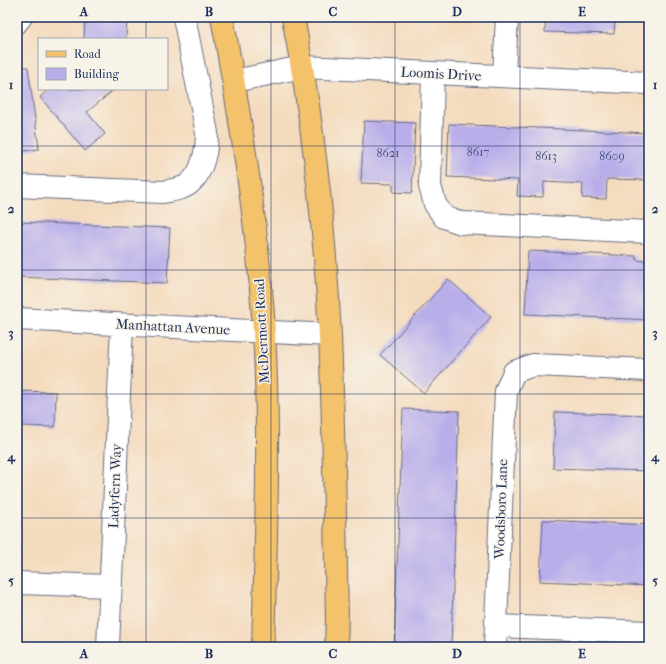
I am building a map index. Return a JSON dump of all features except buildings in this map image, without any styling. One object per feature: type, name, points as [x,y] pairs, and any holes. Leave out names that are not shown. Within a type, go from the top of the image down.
[{"type":"main road","name":"McDermott Road","points":[[222,17],[234,81],[251,191],[264,332],[268,478],[263,647]]},
{"type":"main road","points":[[293,17],[302,67],[321,213],[330,335],[337,617],[336,647]]},
{"type":"street","points":[[17,22],[21,17]]},
{"type":"street","points":[[17,186],[163,192],[175,190],[190,184],[196,177],[202,163],[207,146],[207,133],[184,17]]},
{"type":"street","points":[[504,76],[507,17]]},
{"type":"street","name":"Loomis Drive","points":[[234,81],[302,67],[649,83]]},
{"type":"street","points":[[433,73],[430,186],[435,204],[444,217],[461,223],[649,232]]},
{"type":"street","name":"Manhattan Avenue","points":[[17,319],[330,335]]},
{"type":"street","name":"Ladyfern Way","points":[[108,647],[122,325]]},
{"type":"street","name":"Woodsboro Lane","points":[[496,637],[506,391],[514,372],[533,365],[649,370]]},
{"type":"street","points":[[17,583],[111,586]]},
{"type":"street","points":[[496,637],[649,632]]}]
